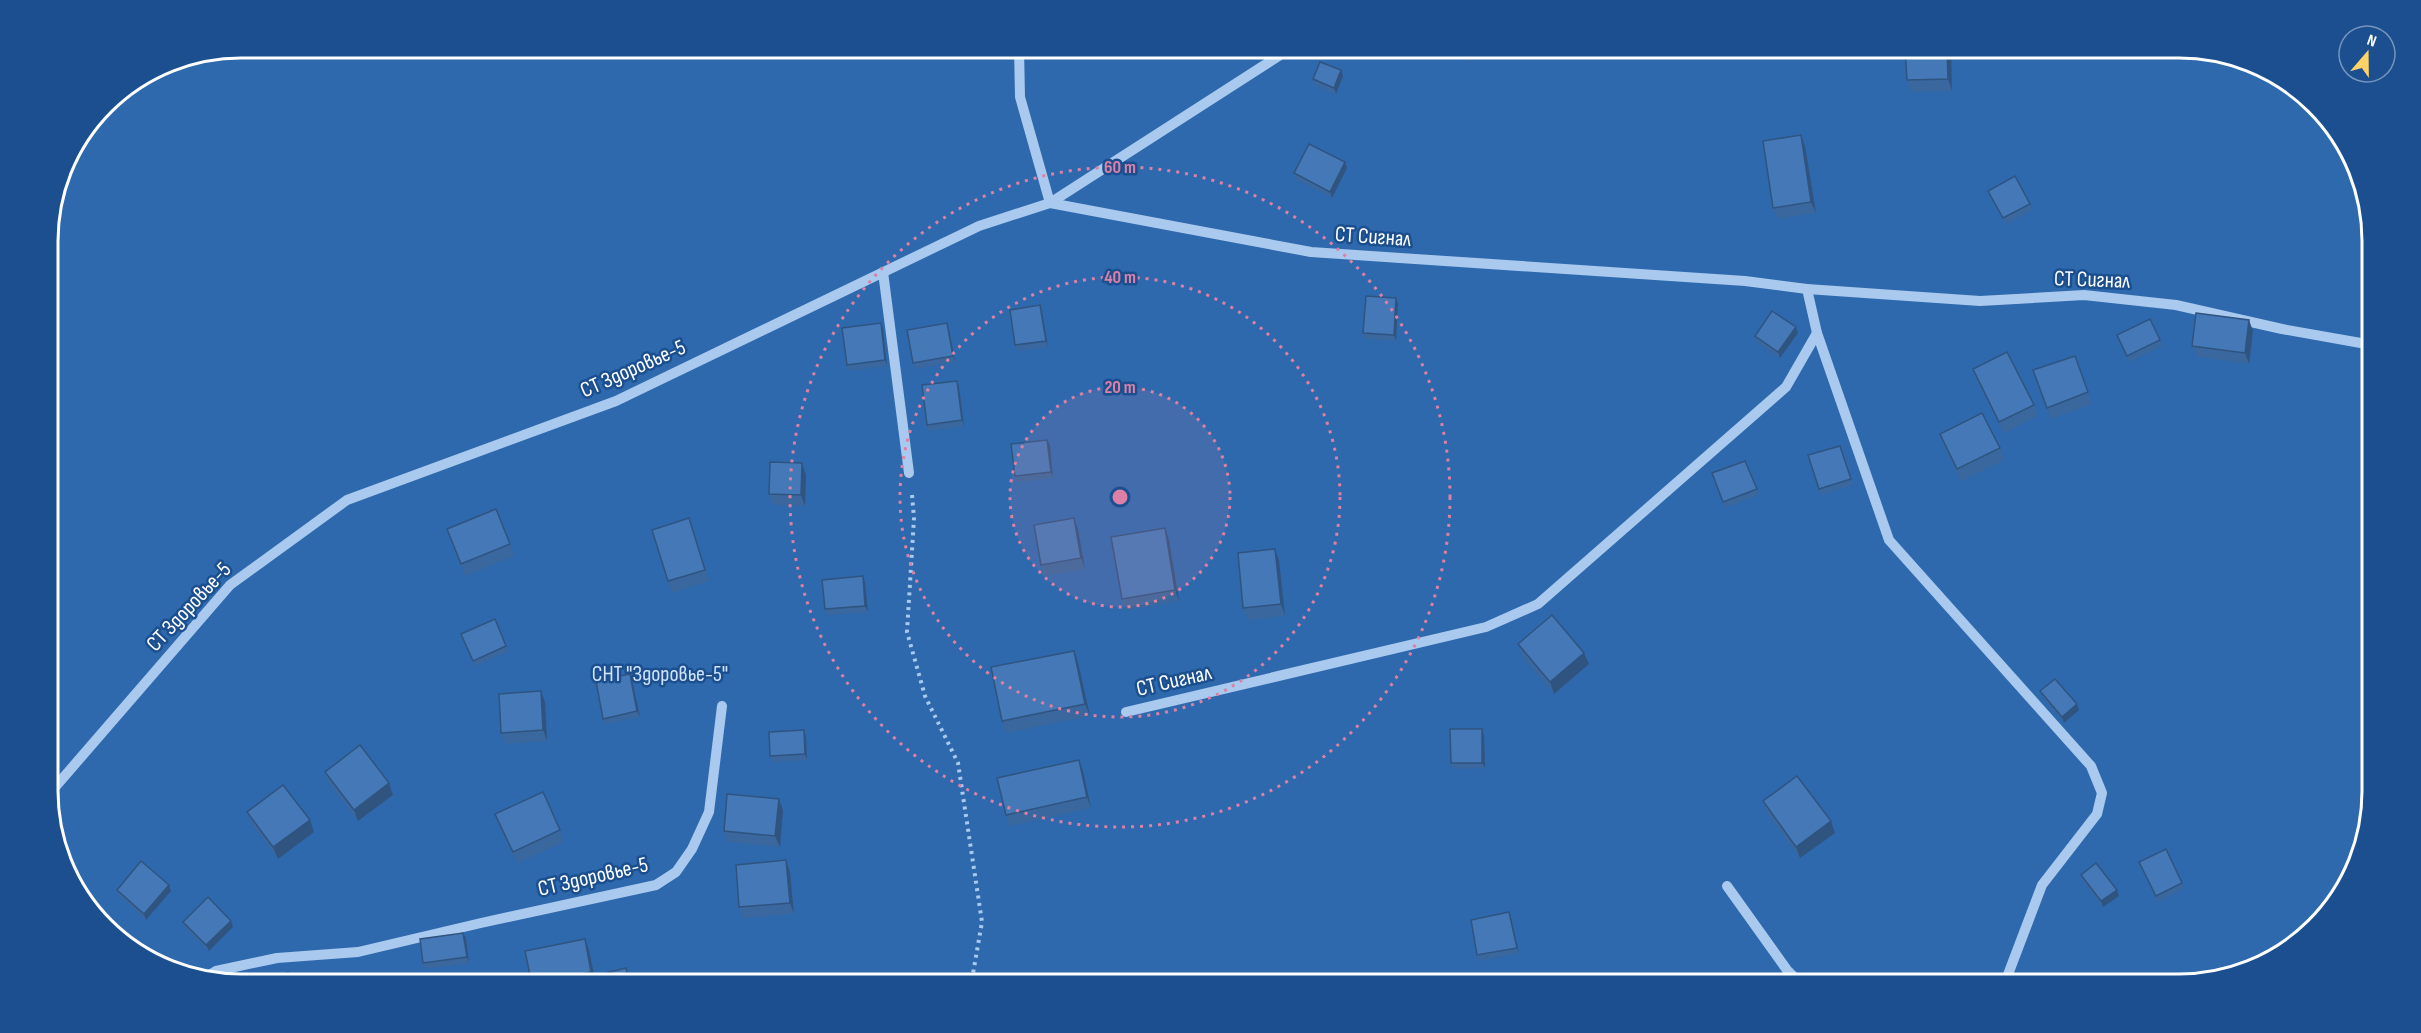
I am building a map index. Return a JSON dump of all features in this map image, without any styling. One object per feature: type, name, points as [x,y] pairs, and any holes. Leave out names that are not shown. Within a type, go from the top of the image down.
[{"type":"lane","name":"СТ Здоровье-5","points":[[58,784],[230,585],[347,500],[616,401],[979,226],[1050,203],[1275,58]]},
{"type":"lane","points":[[1019,59],[1020,97],[1050,203]]},
{"type":"lane","name":"СТ Сигнал","points":[[1050,203],[1311,252],[1745,281],[1807,289],[1980,301],[2084,295],[2176,305],[2282,329],[2362,343]]},
{"type":"lane","points":[[883,272],[909,473]]},
{"type":"lane","points":[[1807,289],[1817,333],[1889,540],[2091,766],[2102,794],[2097,814],[2042,885],[2008,974]]},
{"type":"lane","name":"СТ Сигнал","points":[[1126,712],[1486,627],[1538,604],[1786,387],[1817,333]]},
{"type":"lane","name":"СТ Здоровье-5","points":[[214,972],[277,958],[358,952],[656,885],[676,872],[692,849],[709,812],[722,706]]},
{"type":"lane","points":[[1727,886],[1791,974]]},
{"type":"path","points":[[909,473],[914,518],[908,632],[925,696],[958,763],[982,922],[973,974]]},
{"type":"green space","name":"СНТ \"Здоровье-5\"","points":[[2179,58],[2215,62],[2249,72],[2291,96],[2325,130],[2349,172],[2361,218],[2362,803],[2359,827],[2349,861],[2325,903],[2291,937],[2249,961],[2215,971],[2191,974],[242,974],[206,971],[172,961],[130,937],[96,903],[72,861],[60,815],[58,791],[59,230],[62,206],[72,172],[89,140],[112,112],[140,89],[172,72],[206,62],[230,59]]},
{"type":"building","points":[[1906,58],[1947,58],[1948,79],[1907,80]]},
{"type":"building","points":[[1320,62],[1341,70],[1334,88],[1313,79]]},
{"type":"building","points":[[1801,135],[1811,202],[1773,208],[1763,141]]},
{"type":"building","points":[[1309,144],[1345,162],[1330,192],[1294,173]]},
{"type":"building","points":[[2015,176],[2030,204],[2003,218],[1988,191]]},
{"type":"building","points":[[1366,296],[1396,298],[1394,335],[1363,333]]},
{"type":"building","points":[[1040,305],[1046,341],[1015,345],[1010,310]]},
{"type":"building","points":[[1772,311],[1796,327],[1778,352],[1755,336]]},
{"type":"building","points":[[2196,313],[2249,320],[2245,353],[2192,346]]},
{"type":"building","points":[[2150,319],[2160,340],[2127,356],[2117,335]]},
{"type":"building","points":[[881,323],[885,360],[847,365],[842,328]]},
{"type":"building","points":[[947,323],[953,356],[913,363],[907,330]]},
{"type":"building","points":[[2007,352],[2034,405],[1999,422],[1973,369]]},
{"type":"building","points":[[2075,356],[2088,392],[2047,408],[2033,370]]},
{"type":"building","points":[[957,381],[962,420],[927,425],[922,385]]},
{"type":"building","points":[[1982,413],[2000,448],[1957,469],[1940,434]]},
{"type":"building","points":[[1047,440],[1051,472],[1015,476],[1011,444]]},
{"type":"building","points":[[1840,446],[1851,479],[1819,489],[1808,455]]},
{"type":"building","points":[[1745,461],[1757,489],[1723,502],[1712,473]]},
{"type":"building","points":[[770,462],[802,463],[801,495],[769,494]]},
{"type":"building","points":[[496,509],[510,544],[461,564],[447,529]]},
{"type":"building","points":[[689,518],[705,570],[668,581],[652,530]]},
{"type":"building","points":[[1074,518],[1081,558],[1041,565],[1034,525]]},
{"type":"building","points":[[1165,528],[1175,590],[1122,599],[1111,537]]},
{"type":"building","points":[[1275,549],[1281,604],[1243,608],[1238,553]]},
{"type":"building","points":[[863,576],[865,606],[825,609],[822,580]]},
{"type":"building","points":[[1552,615],[1584,653],[1550,682],[1518,644]]},
{"type":"building","points":[[495,619],[506,646],[473,661],[461,634]]},
{"type":"building","points":[[1074,651],[1085,704],[1002,721],[991,667]]},
{"type":"building","points":[[630,674],[637,711],[603,719],[596,681]]},
{"type":"building","points":[[2055,679],[2077,704],[2062,717],[2040,691]]},
{"type":"building","points":[[541,691],[543,730],[501,733],[499,694]]},
{"type":"building","points":[[1450,729],[1482,729],[1482,763],[1451,763]]},
{"type":"building","points":[[804,730],[805,754],[770,756],[769,732]]},
{"type":"building","points":[[360,745],[389,783],[354,810],[325,772]]},
{"type":"building","points":[[1079,760],[1087,797],[1006,815],[997,778]]},
{"type":"building","points":[[1797,776],[1831,821],[1796,847],[1763,801]]},
{"type":"building","points":[[283,785],[310,820],[273,847],[247,812]]},
{"type":"building","points":[[543,792],[560,830],[513,852],[495,814]]},
{"type":"building","points":[[727,794],[779,799],[775,836],[724,831]]},
{"type":"building","points":[[2166,849],[2182,883],[2156,896],[2139,862]]},
{"type":"building","points":[[786,860],[790,903],[739,907],[736,865]]},
{"type":"building","points":[[141,861],[169,885],[144,914],[117,890]]},
{"type":"building","points":[[2096,863],[2117,890],[2101,901],[2081,875]]},
{"type":"building","points":[[208,897],[231,921],[206,945],[183,922]]},
{"type":"building","points":[[1509,912],[1517,948],[1477,955],[1471,920]]},
{"type":"building","points":[[463,933],[467,957],[423,963],[420,939]]},
{"type":"building","points":[[585,939],[591,972],[530,974],[525,951]]},
{"type":"building","points":[[626,968],[627,974],[606,974]]}]
